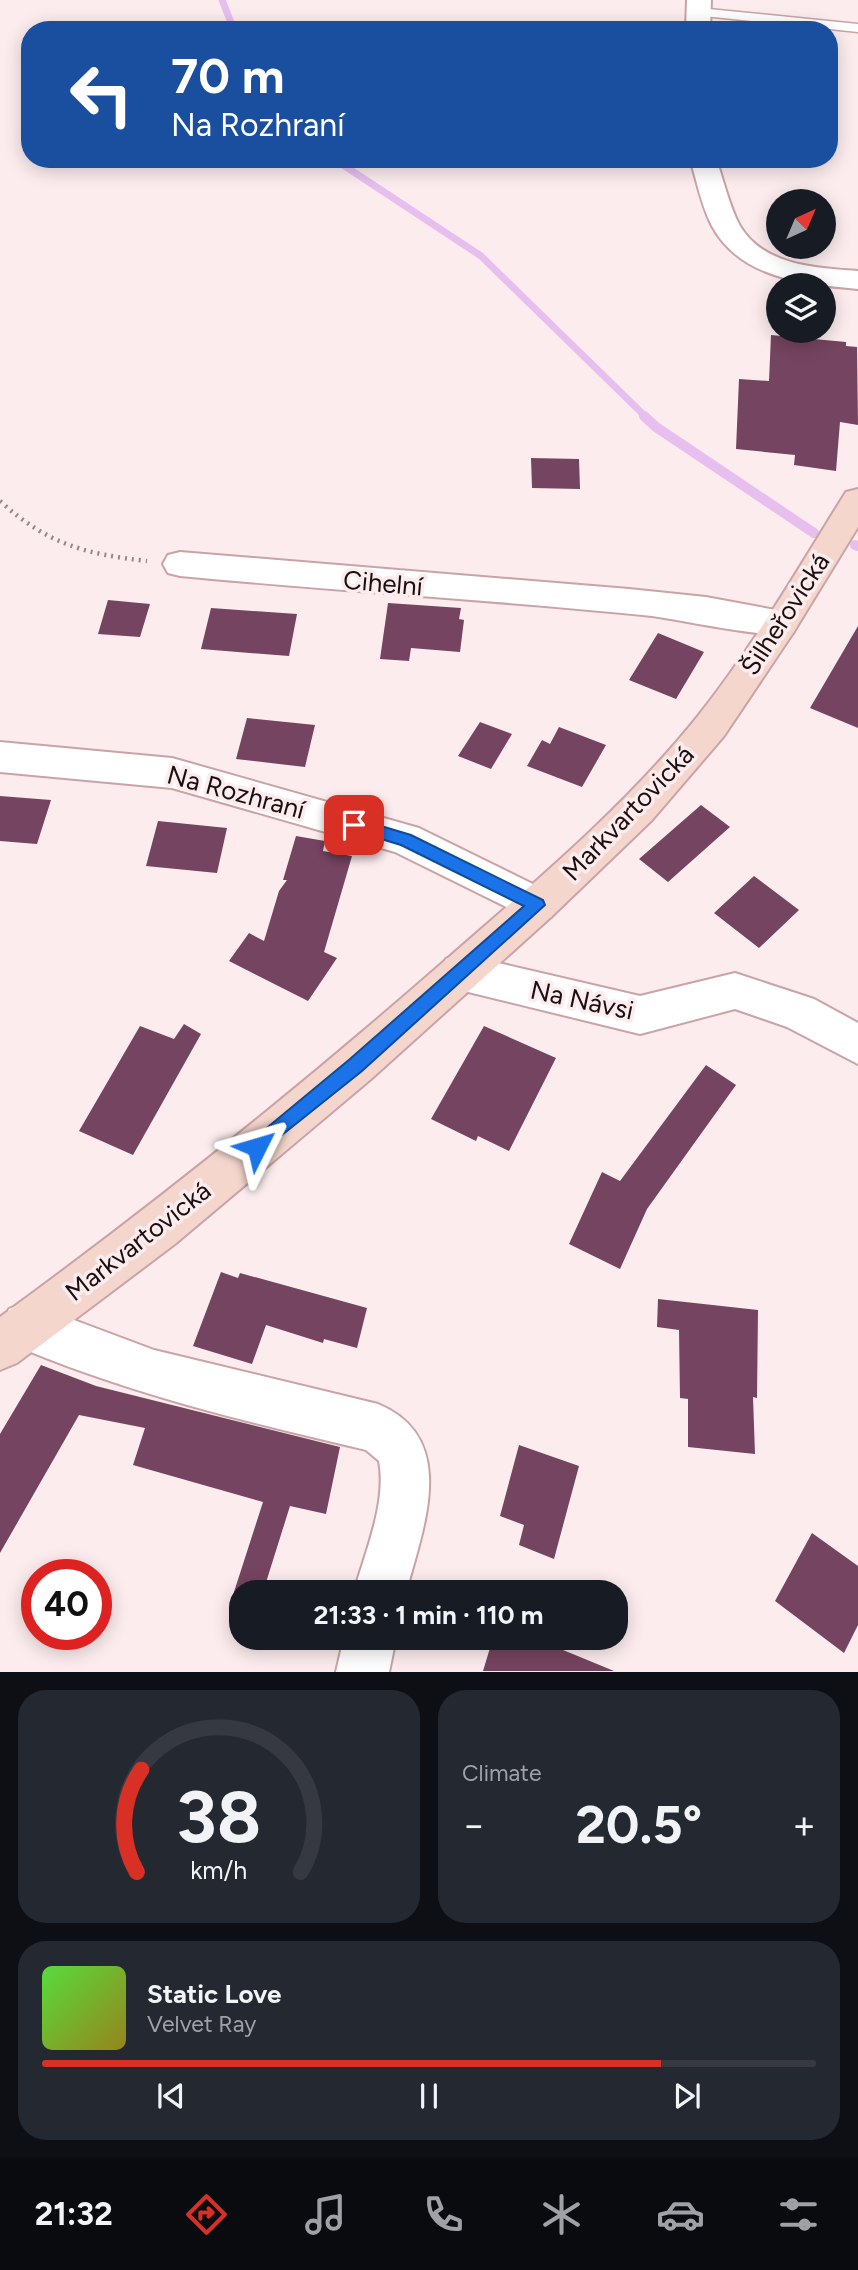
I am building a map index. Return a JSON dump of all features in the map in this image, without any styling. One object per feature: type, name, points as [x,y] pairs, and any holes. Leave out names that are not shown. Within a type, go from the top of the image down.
[{"type":"street","points":[[706,168],[724,220],[742,247],[774,266],[810,276],[858,280]]},
{"type":"street","name":"Šilheřovická","points":[[711,726],[781,624],[858,500]]},
{"type":"street","name":"Cihelní","points":[[180,564],[636,603],[737,614],[781,624]]},
{"type":"street","name":"Markvartovická","points":[[13,1336],[159,1228],[356,1065],[537,905],[639,809],[711,726]]},
{"type":"street","name":"Na Rozhraní","points":[[0,757],[172,772],[405,839],[537,905]]},
{"type":"street","name":"Na Návsi","points":[[460,972],[640,1015],[735,991],[799,1012],[858,1045]]},
{"type":"street","name":"Markvartovická","points":[[13,1336],[195,1385],[378,1428],[397,1446],[405,1469],[403,1490],[383,1580]]},
{"type":"street","points":[[362,1671],[367,1650]]},
{"type":"lane","points":[[698,14],[778,21]]},
{"type":"lane","points":[[838,26],[858,28]]},
{"type":"path","points":[[0,501],[42,537],[79,552],[180,564]]},
{"type":"building","points":[[836,341],[857,347],[858,425],[840,422],[836,471],[794,465],[795,455],[736,449],[739,379],[769,381],[771,343]]},
{"type":"building","points":[[531,458],[579,459],[580,489],[532,488]]},
{"type":"building","points":[[108,600],[150,604],[140,637],[98,634]]},
{"type":"building","points":[[388,603],[461,608],[459,619],[464,620],[460,652],[411,648],[409,661],[380,659]]},
{"type":"building","points":[[211,608],[297,614],[289,656],[201,649]]},
{"type":"building","points":[[858,626],[858,728],[810,708]]},
{"type":"building","points":[[658,633],[704,652],[676,699],[629,680]]},
{"type":"building","points":[[247,718],[315,725],[305,767],[236,759]]},
{"type":"building","points":[[480,722],[512,734],[491,769],[458,756]]},
{"type":"building","points":[[559,727],[606,745],[582,787],[527,766],[542,740],[550,744]]},
{"type":"building","points":[[0,796],[51,800],[37,844],[0,841]]},
{"type":"building","points":[[701,805],[730,827],[668,882],[639,859]]},
{"type":"building","points":[[158,821],[227,828],[217,873],[146,866]]},
{"type":"building","points":[[296,836],[325,841],[323,851],[352,856],[324,952],[337,958],[308,1001],[229,961],[249,933],[264,941],[279,891],[287,880],[283,880]]},
{"type":"building","points":[[754,876],[799,910],[759,948],[714,913]]},
{"type":"building","points":[[184,1024],[201,1034],[133,1155],[79,1131],[140,1026],[174,1039]]},
{"type":"building","points":[[484,1026],[556,1058],[509,1151],[478,1136],[476,1141],[431,1119]]},
{"type":"building","points":[[706,1065],[736,1085],[647,1209],[620,1269],[569,1244],[602,1172],[620,1181]]},
{"type":"building","points":[[221,1272],[238,1278],[240,1273],[367,1308],[357,1348],[324,1339],[323,1343],[266,1325],[252,1364],[193,1346]]},
{"type":"building","points":[[658,1299],[758,1310],[757,1398],[753,1397],[755,1454],[688,1447],[688,1399],[680,1398],[679,1330],[657,1327]]},
{"type":"building","points":[[41,1365],[96,1386],[340,1447],[326,1514],[290,1506],[267,1580],[238,1580],[263,1502],[133,1465],[145,1428],[79,1415],[0,1553],[0,1434]]},
{"type":"building","points":[[519,1445],[579,1466],[554,1559],[519,1545],[524,1525],[500,1516]]},
{"type":"building","points":[[812,1533],[858,1566],[858,1625],[844,1653],[775,1601]]},
{"type":"building","points":[[489,1650],[563,1650],[614,1671],[483,1671]]},
{"type":"waterway","points":[[222,0],[230,21]]},
{"type":"waterway","points":[[348,168],[481,256],[646,417]]},
{"type":"waterway","points":[[644,416],[656,427],[814,533]]},
{"type":"route","points":[[257,1147],[356,1065],[537,905],[405,839],[354,825]]}]
